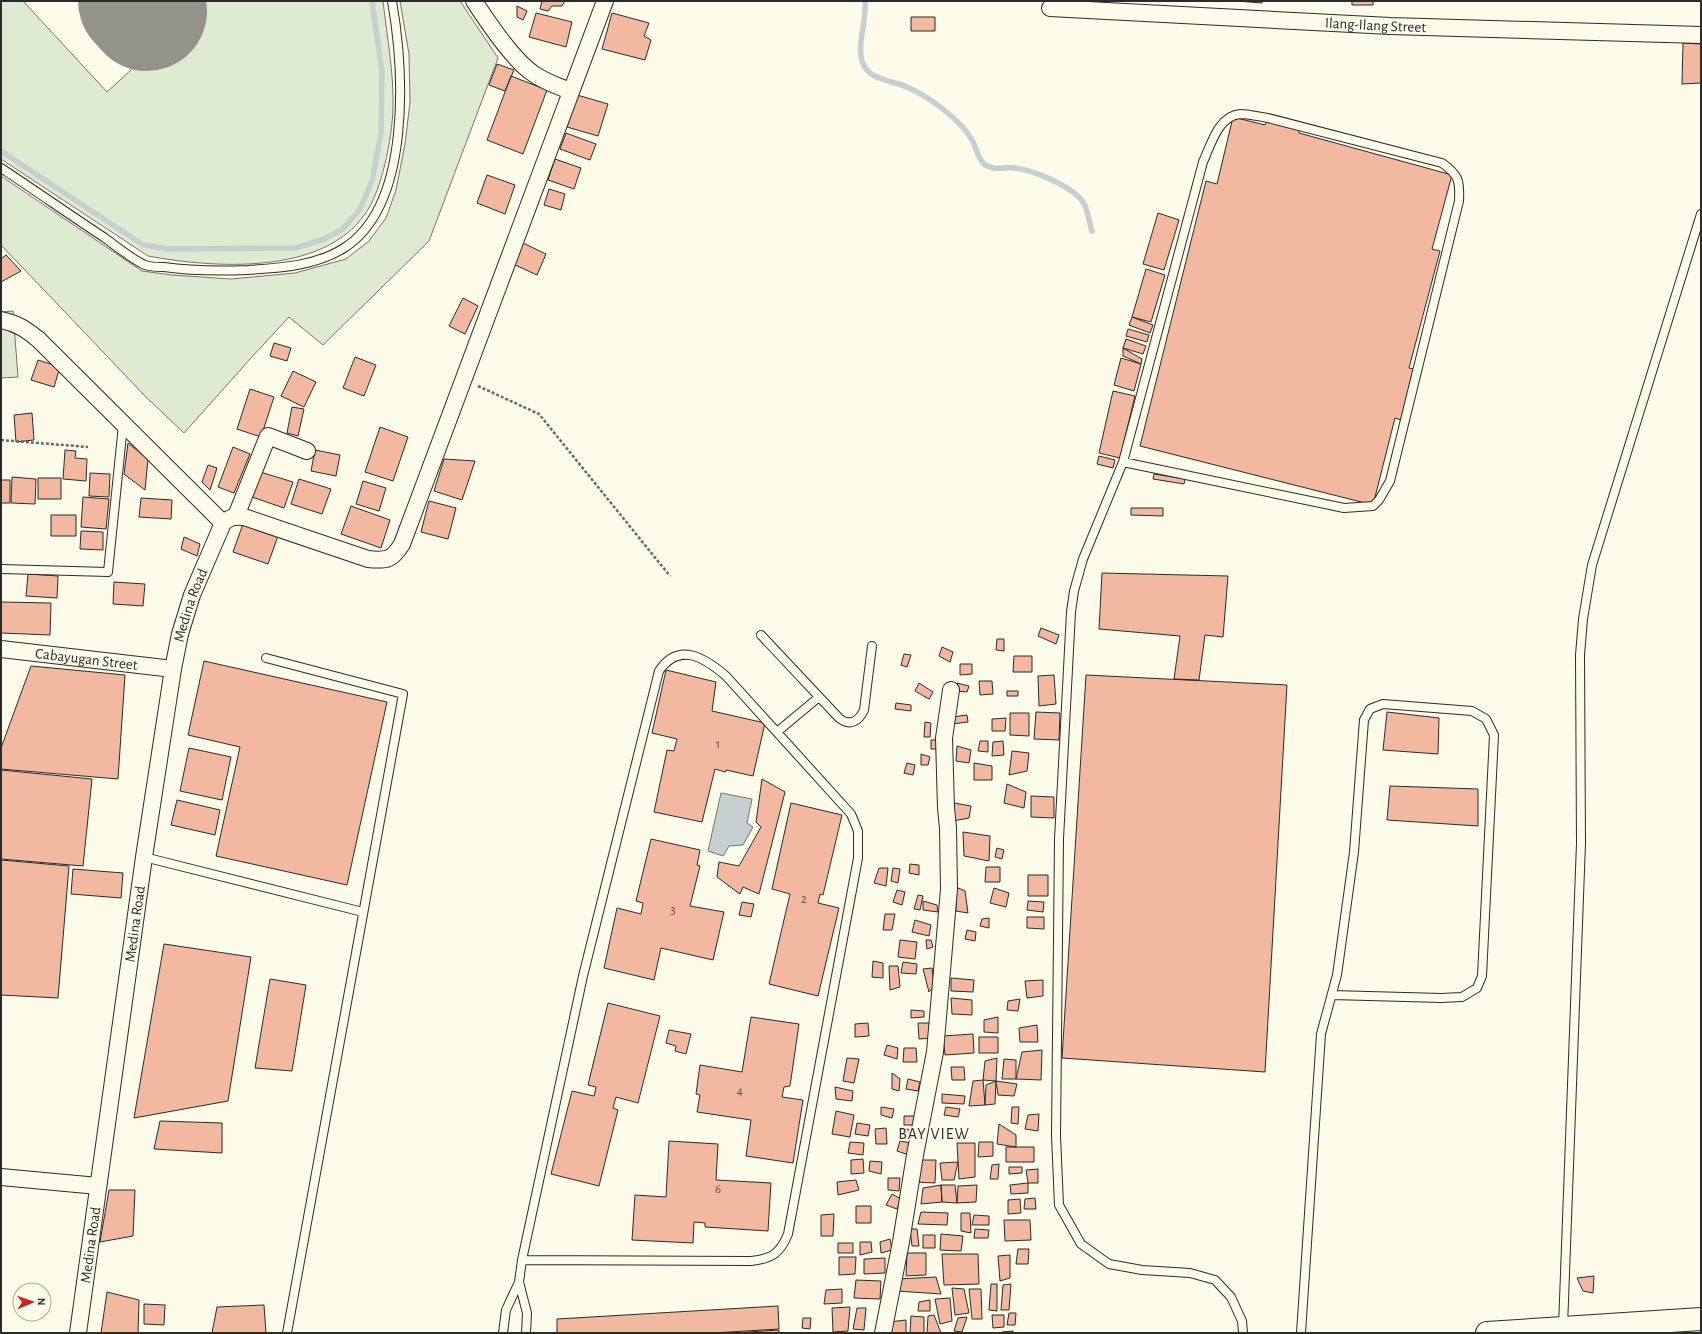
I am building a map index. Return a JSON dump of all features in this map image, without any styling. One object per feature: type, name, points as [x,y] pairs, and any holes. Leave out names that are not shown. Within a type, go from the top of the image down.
[{"type":"main road","points":[[1487,1333],[1689,1324]]},
{"type":"street","points":[[1,320],[17,324],[28,331],[123,424],[230,520],[244,516],[368,560],[387,560],[395,555],[402,544],[604,1]]},
{"type":"street","points":[[476,2],[520,63],[533,74],[553,85],[570,91]]},
{"type":"street","name":"Ilang-Ilang Street","points":[[1050,8],[1390,26],[1701,35]]},
{"type":"street","name":"Medina Road","points":[[78,1333],[144,857],[173,669],[180,634],[192,595],[230,520],[268,436],[308,451]]},
{"type":"street","name":"Cabayugan Street","points":[[1,649],[173,669]]},
{"type":"street","points":[[883,1333],[935,1052],[948,889],[948,828],[944,738],[951,690]]},
{"type":"street","points":[[1,1177],[98,1186]]},
{"type":"lane","points":[[1,168],[145,265],[175,269],[231,271],[263,269],[293,266],[308,262],[344,248],[362,232],[376,213],[388,184],[395,154],[400,97],[398,58],[392,1]]},
{"type":"lane","points":[[1123,462],[1344,508],[1373,506],[1379,500],[1390,481],[1459,201],[1460,185],[1454,171],[1442,163],[1268,118],[1241,114],[1227,119],[1214,137],[1203,162],[1123,462],[1084,559],[1074,591],[1071,612],[1058,838],[1056,1136],[1059,1205],[1081,1244],[1109,1264],[1142,1270],[1190,1273],[1215,1280],[1231,1297],[1242,1321],[1243,1333]]},
{"type":"lane","points":[[1559,1330],[1581,843],[1580,655],[1583,619],[1592,565],[1701,214]]},
{"type":"lane","points":[[1,569],[108,572],[123,424]]},
{"type":"lane","points":[[761,635],[843,722],[856,722],[861,718],[864,710],[872,646]]},
{"type":"lane","points":[[503,1333],[506,1310],[519,1282],[522,1260],[583,976],[659,671],[664,662],[675,656],[686,654],[698,657],[712,665],[726,676],[851,814],[858,831],[859,845],[788,1234],[784,1245],[775,1254],[764,1260],[522,1260]]},
{"type":"lane","points":[[266,658],[403,694],[287,1333]]},
{"type":"lane","points":[[777,732],[819,697]]},
{"type":"lane","points":[[1301,1333],[1322,1034],[1337,975],[1354,852],[1364,720],[1370,709],[1383,704],[1472,711],[1486,719],[1494,735],[1482,976],[1477,988],[1462,997],[1440,998],[1332,995]]},
{"type":"lane","points":[[144,857],[363,912]]},
{"type":"lane","points":[[519,1282],[527,1313],[526,1333]]},
{"type":"path","points":[[463,379],[539,414],[670,576]]},
{"type":"path","points":[[1,440],[88,447]]},
{"type":"green space","points":[[1,1],[23,1],[107,92],[206,1],[383,1],[391,68],[393,109],[391,134],[385,164],[371,204],[365,214],[346,234],[322,248],[295,258],[265,263],[234,264],[203,263],[148,256],[1,159]]},
{"type":"green space","points":[[400,1],[460,1],[498,58],[429,241],[323,345],[289,317],[184,433],[146,397],[1,245],[1,176],[142,271],[172,275],[231,279],[295,273],[346,259],[369,241],[386,218],[396,190],[405,144],[410,102],[409,54]]},
{"type":"green space","points":[[13,311],[18,377],[1,378],[1,312]]},
{"type":"shaded area","points":[[721,793],[752,799],[747,823],[753,827],[743,845],[729,846],[723,856],[708,851]]},
{"type":"building","points":[[542,1],[565,1],[562,6],[552,6],[548,11],[540,9]]},
{"type":"building","points":[[1236,1],[1262,1],[1262,3]]},
{"type":"building","points":[[1352,1],[1373,1],[1373,5],[1352,5]]},
{"type":"building","points":[[517,6],[527,11],[523,20],[517,17]]},
{"type":"building","points":[[536,13],[572,22],[566,47],[529,37]]},
{"type":"building","points":[[612,13],[649,23],[644,36],[651,40],[645,60],[602,49]]},
{"type":"building","points":[[911,17],[935,17],[935,31],[911,31]]},
{"type":"building","points":[[1683,43],[1701,44],[1701,83],[1682,84]]},
{"type":"building","points":[[497,64],[514,70],[505,91],[489,85]]},
{"type":"building","points":[[511,76],[547,90],[523,154],[487,140]]},
{"type":"building","points":[[577,95],[608,104],[598,136],[567,127]]},
{"type":"building","points":[[1233,117],[1265,125],[1268,119],[1299,127],[1299,133],[1452,175],[1432,249],[1440,251],[1409,368],[1417,370],[1404,421],[1395,418],[1373,505],[1140,446],[1206,181],[1217,184]]},
{"type":"building","points":[[566,133],[596,144],[590,160],[560,149]]},
{"type":"building","points":[[555,159],[581,168],[574,189],[548,180]]},
{"type":"building","points":[[487,175],[515,185],[505,214],[477,203]]},
{"type":"building","points":[[549,189],[565,194],[561,210],[544,205]]},
{"type":"building","points":[[1158,213],[1179,220],[1164,270],[1143,264]]},
{"type":"building","points":[[523,243],[546,254],[537,275],[513,264]]},
{"type":"building","points":[[6,255],[21,271],[1,282],[1,259]]},
{"type":"building","points":[[1146,269],[1165,275],[1151,322],[1132,317]]},
{"type":"building","points":[[463,298],[478,306],[465,334],[449,326]]},
{"type":"building","points":[[1132,317],[1153,325],[1150,333],[1129,325]]},
{"type":"building","points":[[1128,329],[1149,335],[1147,342],[1126,336]]},
{"type":"building","points":[[1126,339],[1146,346],[1143,354],[1123,348]]},
{"type":"building","points":[[274,343],[291,348],[287,361],[270,356]]},
{"type":"building","points":[[1123,348],[1142,359],[1141,364],[1123,356]]},
{"type":"building","points":[[355,357],[376,365],[364,396],[343,388]]},
{"type":"building","points":[[1121,358],[1141,364],[1134,391],[1114,385]]},
{"type":"building","points":[[38,360],[60,367],[54,387],[31,380]]},
{"type":"building","points":[[293,371],[316,382],[304,407],[281,396]]},
{"type":"building","points":[[250,389],[274,397],[261,437],[237,429]]},
{"type":"building","points":[[1113,391],[1135,396],[1120,458],[1099,453]]},
{"type":"building","points":[[292,407],[304,409],[298,436],[287,433]]},
{"type":"building","points":[[32,413],[34,440],[16,442],[14,415]]},
{"type":"building","points":[[380,427],[408,437],[393,481],[365,472]]},
{"type":"building","points":[[128,443],[148,459],[145,490],[124,474]]},
{"type":"building","points":[[233,447],[250,454],[234,493],[218,487]]},
{"type":"building","points":[[65,450],[76,451],[75,458],[87,459],[86,481],[63,479]]},
{"type":"building","points":[[315,450],[340,455],[336,476],[311,471]]},
{"type":"building","points":[[1099,456],[1115,460],[1113,468],[1097,464]]},
{"type":"building","points":[[444,459],[475,461],[462,500],[434,491]]},
{"type":"building","points":[[208,465],[217,468],[210,490],[202,482]]},
{"type":"building","points":[[257,471],[293,482],[284,508],[249,496]]},
{"type":"building","points":[[90,473],[110,474],[109,497],[89,496]]},
{"type":"building","points":[[1154,474],[1185,479],[1184,484],[1153,479]]},
{"type":"building","points":[[12,477],[36,479],[35,504],[11,503]]},
{"type":"building","points":[[38,478],[61,478],[61,499],[38,499]]},
{"type":"building","points":[[299,479],[331,489],[322,514],[291,504]]},
{"type":"building","points":[[1,480],[10,480],[10,503],[1,503]]},
{"type":"building","points":[[363,481],[386,488],[379,511],[356,504]]},
{"type":"building","points":[[83,497],[109,499],[106,529],[81,527]]},
{"type":"building","points":[[141,498],[172,500],[171,519],[139,517]]},
{"type":"building","points":[[429,501],[456,508],[448,539],[421,532]]},
{"type":"building","points":[[351,506],[390,520],[381,548],[341,534]]},
{"type":"building","points":[[1131,508],[1163,508],[1163,516],[1131,515]]},
{"type":"building","points":[[51,515],[76,515],[76,536],[51,536]]},
{"type":"building","points":[[244,521],[279,533],[268,564],[233,552]]},
{"type":"building","points":[[81,531],[103,532],[103,550],[80,549]]},
{"type":"building","points":[[184,537],[200,544],[197,556],[181,549]]},
{"type":"building","points":[[1102,573],[1228,576],[1223,637],[1205,635],[1199,680],[1174,679],[1180,636],[1099,629]]},
{"type":"building","points":[[28,574],[58,576],[57,598],[26,596]]},
{"type":"building","points":[[114,582],[145,584],[143,606],[113,604]]},
{"type":"building","points":[[1,602],[51,603],[50,635],[1,633]]},
{"type":"building","points":[[1041,628],[1059,635],[1056,644],[1038,636]]},
{"type":"building","points":[[997,639],[1004,639],[1004,651],[996,650]]},
{"type":"building","points":[[942,647],[953,652],[950,662],[939,656]]},
{"type":"building","points":[[904,654],[911,655],[907,667],[901,665]]},
{"type":"building","points":[[1014,656],[1032,656],[1032,672],[1013,672]]},
{"type":"building","points":[[204,661],[387,702],[347,885],[216,856],[240,747],[188,735]]},
{"type":"building","points":[[960,664],[972,664],[972,674],[960,675]]},
{"type":"building","points":[[31,666],[125,675],[118,779],[1,769],[1,748]]},
{"type":"building","points":[[666,670],[716,682],[712,711],[765,723],[753,776],[715,769],[702,822],[654,812],[667,750],[674,751],[677,739],[652,733]]},
{"type":"building","points":[[1054,675],[1056,704],[1039,706],[1038,676]]},
{"type":"building","points":[[1086,675],[1287,685],[1265,1072],[1062,1058]]},
{"type":"building","points":[[979,681],[992,681],[993,694],[980,695]]},
{"type":"building","points":[[919,683],[933,692],[929,699],[915,691]]},
{"type":"building","points":[[957,683],[969,686],[967,692],[956,691]]},
{"type":"building","points":[[1007,691],[1018,691],[1018,696],[1007,696]]},
{"type":"building","points":[[896,703],[911,705],[911,711],[895,709]]},
{"type":"building","points":[[1036,712],[1060,713],[1059,740],[1034,739]]},
{"type":"building","points":[[1387,712],[1439,718],[1438,754],[1383,750]]},
{"type":"building","points":[[1010,713],[1029,713],[1029,736],[1010,735]]},
{"type":"building","points":[[967,715],[968,722],[952,724],[952,717]]},
{"type":"building","points":[[1006,718],[1005,731],[992,731],[992,719]]},
{"type":"building","points":[[925,722],[931,723],[930,737],[924,737]]},
{"type":"building","points":[[931,740],[939,740],[940,749],[931,749]]},
{"type":"building","points":[[980,741],[988,741],[988,752],[978,751]]},
{"type":"building","points":[[1003,741],[1004,755],[992,756],[993,742]]},
{"type":"building","points":[[957,746],[971,750],[969,763],[956,761]]},
{"type":"building","points":[[189,748],[231,757],[222,800],[180,791]]},
{"type":"building","points":[[1012,751],[1029,753],[1027,771],[1009,775]]},
{"type":"building","points":[[921,754],[930,757],[928,765],[921,765]]},
{"type":"building","points":[[907,763],[915,765],[913,775],[904,773]]},
{"type":"building","points":[[974,763],[992,766],[992,780],[974,780]]},
{"type":"building","points":[[1,770],[92,779],[83,866],[1,859]]},
{"type":"building","points":[[762,779],[785,792],[759,894],[743,887],[740,894],[717,877],[719,862],[739,866],[761,827],[756,822]]},
{"type":"building","points":[[1007,784],[1026,792],[1024,808],[1004,803]]},
{"type":"building","points":[[1390,786],[1478,789],[1478,826],[1387,820]]},
{"type":"building","points":[[1031,796],[1054,797],[1054,818],[1031,817]]},
{"type":"building","points":[[177,800],[220,810],[215,835],[171,825]]},
{"type":"building","points":[[791,803],[842,815],[823,895],[820,894],[818,903],[839,908],[818,996],[769,984],[790,894],[772,889]]},
{"type":"building","points":[[954,803],[971,806],[969,818],[953,821]]},
{"type":"building","points":[[963,832],[990,836],[989,861],[964,856]]},
{"type":"building","points":[[651,839],[700,850],[697,865],[700,866],[690,906],[724,912],[713,960],[661,948],[654,980],[604,968],[617,908],[641,914],[643,903],[636,901]]},
{"type":"building","points":[[997,848],[1004,850],[1002,859],[995,857]]},
{"type":"building","points":[[1,860],[69,866],[58,998],[1,995]]},
{"type":"building","points":[[910,864],[919,865],[919,875],[909,873]]},
{"type":"building","points":[[986,867],[1000,867],[1000,882],[985,882]]},
{"type":"building","points":[[879,868],[888,868],[886,886],[874,883]]},
{"type":"building","points":[[893,868],[900,869],[898,883],[891,881]]},
{"type":"building","points":[[73,869],[123,873],[121,898],[71,894]]},
{"type":"building","points":[[1028,875],[1048,875],[1048,896],[1028,896]]},
{"type":"building","points":[[956,887],[965,891],[968,913],[956,911]]},
{"type":"building","points":[[994,888],[1009,893],[1006,907],[990,903]]},
{"type":"building","points":[[897,890],[905,892],[902,905],[893,902]]},
{"type":"building","points":[[918,895],[923,896],[920,910],[914,909]]},
{"type":"building","points":[[923,901],[937,905],[938,912],[923,910]]},
{"type":"building","points":[[1028,901],[1044,902],[1043,912],[1027,910]]},
{"type":"building","points":[[742,902],[754,904],[751,917],[739,915]]},
{"type":"building","points":[[885,914],[895,914],[892,930],[883,930]]},
{"type":"building","points":[[1027,917],[1044,917],[1044,929],[1027,928]]},
{"type":"building","points":[[989,918],[989,928],[980,926],[982,919]]},
{"type":"building","points":[[915,920],[931,925],[929,936],[912,932]]},
{"type":"building","points":[[967,930],[976,932],[975,941],[965,939]]},
{"type":"building","points":[[900,940],[917,942],[915,959],[898,957]]},
{"type":"building","points":[[926,940],[931,940],[933,947],[927,949]]},
{"type":"building","points":[[164,944],[251,957],[228,1101],[134,1118]]},
{"type":"building","points":[[873,961],[883,963],[883,978],[872,977]]},
{"type":"building","points":[[903,962],[917,964],[916,974],[901,973]]},
{"type":"building","points":[[889,966],[898,966],[900,987],[890,990]]},
{"type":"building","points":[[932,968],[934,986],[929,992],[923,969]]},
{"type":"building","points":[[951,978],[974,980],[973,992],[951,991]]},
{"type":"building","points":[[270,979],[306,985],[292,1071],[255,1068]]},
{"type":"building","points":[[1043,980],[1043,996],[1027,998],[1025,981]]},
{"type":"building","points":[[951,998],[972,1000],[972,1015],[952,1014]]},
{"type":"building","points":[[1020,999],[1018,1011],[1007,1010],[1008,1001]]},
{"type":"building","points":[[608,1003],[660,1016],[638,1103],[616,1097],[613,1108],[618,1110],[599,1186],[551,1174],[572,1091],[594,1096],[596,1087],[588,1085]]},
{"type":"building","points":[[911,1010],[924,1011],[924,1017],[911,1018]]},
{"type":"building","points":[[751,1017],[799,1024],[790,1086],[784,1087],[782,1097],[803,1100],[793,1163],[746,1156],[751,1120],[697,1112],[700,1095],[696,1094],[700,1065],[742,1072]]},
{"type":"building","points":[[998,1017],[998,1033],[984,1032],[984,1020]]},
{"type":"building","points":[[868,1023],[869,1036],[855,1037],[855,1024]]},
{"type":"building","points":[[918,1023],[929,1023],[931,1038],[919,1039]]},
{"type":"building","points":[[1037,1025],[1038,1042],[1020,1042],[1019,1028]]},
{"type":"building","points":[[669,1030],[691,1034],[686,1054],[675,1051],[676,1046],[666,1043]]},
{"type":"building","points":[[973,1034],[974,1053],[945,1055],[943,1036]]},
{"type":"building","points":[[979,1037],[998,1037],[998,1053],[979,1053]]},
{"type":"building","points":[[887,1045],[898,1048],[897,1059],[884,1055]]},
{"type":"building","points":[[904,1048],[916,1048],[917,1062],[903,1062]]},
{"type":"building","points":[[1042,1050],[1041,1080],[1016,1079],[1022,1052]]},
{"type":"building","points":[[847,1058],[859,1059],[854,1083],[843,1081]]},
{"type":"building","points":[[997,1058],[996,1081],[983,1080],[985,1061]]},
{"type":"building","points":[[1004,1059],[1016,1060],[1016,1079],[1002,1079]]},
{"type":"building","points":[[951,1067],[964,1067],[965,1080],[952,1080]]},
{"type":"building","points":[[892,1073],[900,1079],[899,1091],[892,1089]]},
{"type":"building","points":[[908,1079],[920,1082],[918,1091],[906,1089]]},
{"type":"building","points":[[983,1080],[985,1105],[969,1106],[973,1081]]},
{"type":"building","points":[[996,1081],[1017,1084],[1014,1096],[998,1095]]},
{"type":"building","points":[[996,1081],[995,1104],[985,1105],[986,1085]]},
{"type":"building","points":[[835,1087],[853,1091],[852,1101],[836,1099]]},
{"type":"building","points":[[942,1094],[965,1096],[964,1104],[942,1103]]},
{"type":"building","points":[[881,1107],[894,1109],[892,1118],[881,1115]]},
{"type":"building","points":[[946,1107],[960,1109],[958,1117],[944,1115]]},
{"type":"building","points":[[1012,1107],[1019,1107],[1018,1124],[1011,1123]]},
{"type":"building","points":[[836,1111],[854,1115],[850,1137],[832,1134]]},
{"type":"building","points":[[1039,1114],[1038,1131],[1025,1129],[1028,1115]]},
{"type":"building","points":[[904,1116],[916,1116],[917,1125],[904,1125]]},
{"type":"building","points":[[160,1121],[222,1123],[222,1153],[154,1149]]},
{"type":"building","points":[[857,1123],[870,1125],[868,1136],[855,1134]]},
{"type":"building","points":[[999,1124],[1016,1135],[1016,1147],[997,1144]]},
{"type":"building","points":[[886,1128],[887,1144],[876,1144],[875,1129]]},
{"type":"building","points":[[902,1128],[915,1131],[912,1140],[900,1137]]},
{"type":"building","points":[[669,1141],[718,1144],[716,1180],[771,1183],[768,1231],[705,1227],[705,1223],[694,1222],[693,1243],[632,1240],[635,1195],[666,1197]]},
{"type":"building","points":[[900,1141],[911,1143],[909,1155],[897,1151]]},
{"type":"building","points":[[850,1142],[864,1143],[863,1155],[848,1153]]},
{"type":"building","points":[[979,1142],[993,1142],[993,1156],[978,1157]]},
{"type":"building","points":[[957,1143],[975,1143],[975,1177],[959,1179]]},
{"type":"building","points":[[1006,1147],[1034,1147],[1034,1162],[1006,1162]]},
{"type":"building","points":[[863,1159],[864,1173],[851,1174],[851,1160]]},
{"type":"building","points":[[919,1160],[936,1160],[935,1183],[916,1182]]},
{"type":"building","points":[[870,1161],[882,1162],[881,1174],[869,1171]]},
{"type":"building","points":[[958,1162],[954,1180],[942,1180],[940,1163]]},
{"type":"building","points":[[999,1164],[998,1179],[990,1179],[992,1165]]},
{"type":"building","points":[[1009,1167],[1022,1167],[1022,1173],[1009,1174]]},
{"type":"building","points":[[1038,1169],[1038,1183],[1028,1183],[1026,1170]]},
{"type":"building","points":[[888,1178],[900,1178],[899,1191],[888,1190]]},
{"type":"building","points":[[856,1180],[859,1190],[838,1195],[837,1182]]},
{"type":"building","points":[[1028,1183],[1028,1193],[1011,1194],[1010,1185]]},
{"type":"building","points":[[941,1185],[955,1185],[957,1203],[942,1202]]},
{"type":"building","points":[[941,1185],[942,1202],[921,1204],[923,1188]]},
{"type":"building","points":[[977,1185],[976,1202],[957,1203],[958,1186]]},
{"type":"building","points":[[109,1190],[135,1190],[133,1236],[100,1242]]},
{"type":"building","points":[[892,1194],[901,1199],[897,1209],[886,1205]]},
{"type":"building","points":[[1035,1198],[1036,1209],[1024,1209],[1025,1199]]},
{"type":"building","points":[[1020,1199],[1021,1213],[1008,1214],[1008,1200]]},
{"type":"building","points":[[856,1206],[871,1206],[871,1223],[856,1223]]},
{"type":"building","points":[[921,1212],[948,1213],[947,1225],[918,1224]]},
{"type":"building","points":[[961,1213],[970,1213],[971,1233],[961,1231]]},
{"type":"building","points":[[834,1214],[833,1236],[821,1236],[821,1215]]},
{"type":"building","points":[[974,1215],[989,1216],[989,1225],[972,1225]]},
{"type":"building","points":[[1004,1220],[1030,1220],[1031,1240],[1005,1241]]},
{"type":"building","points":[[910,1229],[917,1229],[919,1246],[912,1246]]},
{"type":"building","points":[[975,1229],[989,1230],[988,1238],[974,1238]]},
{"type":"building","points":[[941,1234],[963,1236],[961,1251],[940,1250]]},
{"type":"building","points":[[923,1235],[935,1235],[935,1248],[923,1248]]},
{"type":"building","points":[[890,1239],[892,1250],[881,1253],[880,1242]]},
{"type":"building","points":[[860,1242],[871,1242],[872,1252],[860,1255]]},
{"type":"building","points":[[838,1243],[853,1243],[853,1253],[838,1253]]},
{"type":"building","points":[[1018,1249],[1029,1249],[1028,1264],[1016,1264]]},
{"type":"building","points":[[907,1253],[926,1253],[926,1275],[906,1276]]},
{"type":"building","points":[[942,1254],[978,1254],[979,1284],[944,1285]]},
{"type":"building","points":[[1010,1255],[1010,1278],[1000,1281],[998,1256]]},
{"type":"building","points":[[839,1257],[856,1257],[855,1274],[839,1275]]},
{"type":"building","points":[[885,1258],[885,1273],[864,1274],[864,1259]]},
{"type":"building","points":[[1594,1276],[1593,1293],[1583,1291],[1577,1278]]},
{"type":"building","points":[[936,1277],[941,1294],[897,1291],[898,1279]]},
{"type":"building","points":[[856,1280],[881,1281],[880,1299],[854,1298]]},
{"type":"building","points":[[991,1284],[997,1284],[997,1311],[989,1310]]},
{"type":"building","points":[[1011,1284],[1009,1310],[1001,1310],[1003,1285]]},
{"type":"building","points":[[952,1288],[964,1289],[969,1313],[955,1315]]},
{"type":"building","points":[[842,1289],[842,1303],[824,1304],[826,1290]]},
{"type":"building","points":[[969,1289],[981,1289],[982,1319],[972,1319]]},
{"type":"building","points":[[107,1292],[139,1300],[138,1333],[101,1333]]},
{"type":"building","points":[[950,1298],[952,1321],[940,1324],[935,1299]]},
{"type":"building","points":[[930,1300],[930,1311],[918,1311],[919,1302]]},
{"type":"building","points":[[144,1304],[165,1305],[164,1325],[144,1324]]},
{"type":"building","points":[[264,1305],[266,1333],[212,1333],[217,1307]]},
{"type":"building","points":[[778,1306],[779,1329],[713,1333],[557,1333],[557,1319]]},
{"type":"building","points":[[850,1307],[848,1331],[833,1332],[832,1308]]},
{"type":"building","points":[[857,1308],[866,1308],[864,1330],[853,1329]]},
{"type":"building","points":[[1009,1313],[1016,1313],[1015,1325],[1007,1325]]},
{"type":"building","points":[[934,1315],[941,1333],[927,1333],[928,1316]]},
{"type":"building","points":[[992,1315],[1004,1315],[1004,1327],[993,1328]]},
{"type":"building","points":[[911,1316],[924,1317],[924,1333],[910,1333]]},
{"type":"building","points":[[967,1317],[962,1332],[954,1331],[958,1318]]},
{"type":"building","points":[[803,1318],[811,1318],[810,1329],[802,1328]]},
{"type":"building","points":[[906,1320],[906,1333],[887,1333],[889,1322]]},
{"type":"building","points":[[779,1330],[779,1333],[733,1333]]},
{"type":"building","points":[[1013,1331],[1013,1333],[1002,1333],[1002,1332]]},
{"type":"waterway","points":[[1,151],[143,245],[168,249],[295,248],[322,240],[343,229],[360,209],[372,181],[381,133],[382,72],[372,1]]},
{"type":"waterway","points":[[865,1],[861,54],[862,61],[869,73],[881,79],[907,87],[934,102],[943,109],[967,132],[980,159],[987,166],[995,168],[1022,169],[1041,175],[1071,190],[1085,205],[1092,231]]},
{"type":"runway","points":[[138,1],[147,11]]},
{"type":"district","name":"BAY VIEW","points":[[934,1134]]}]
